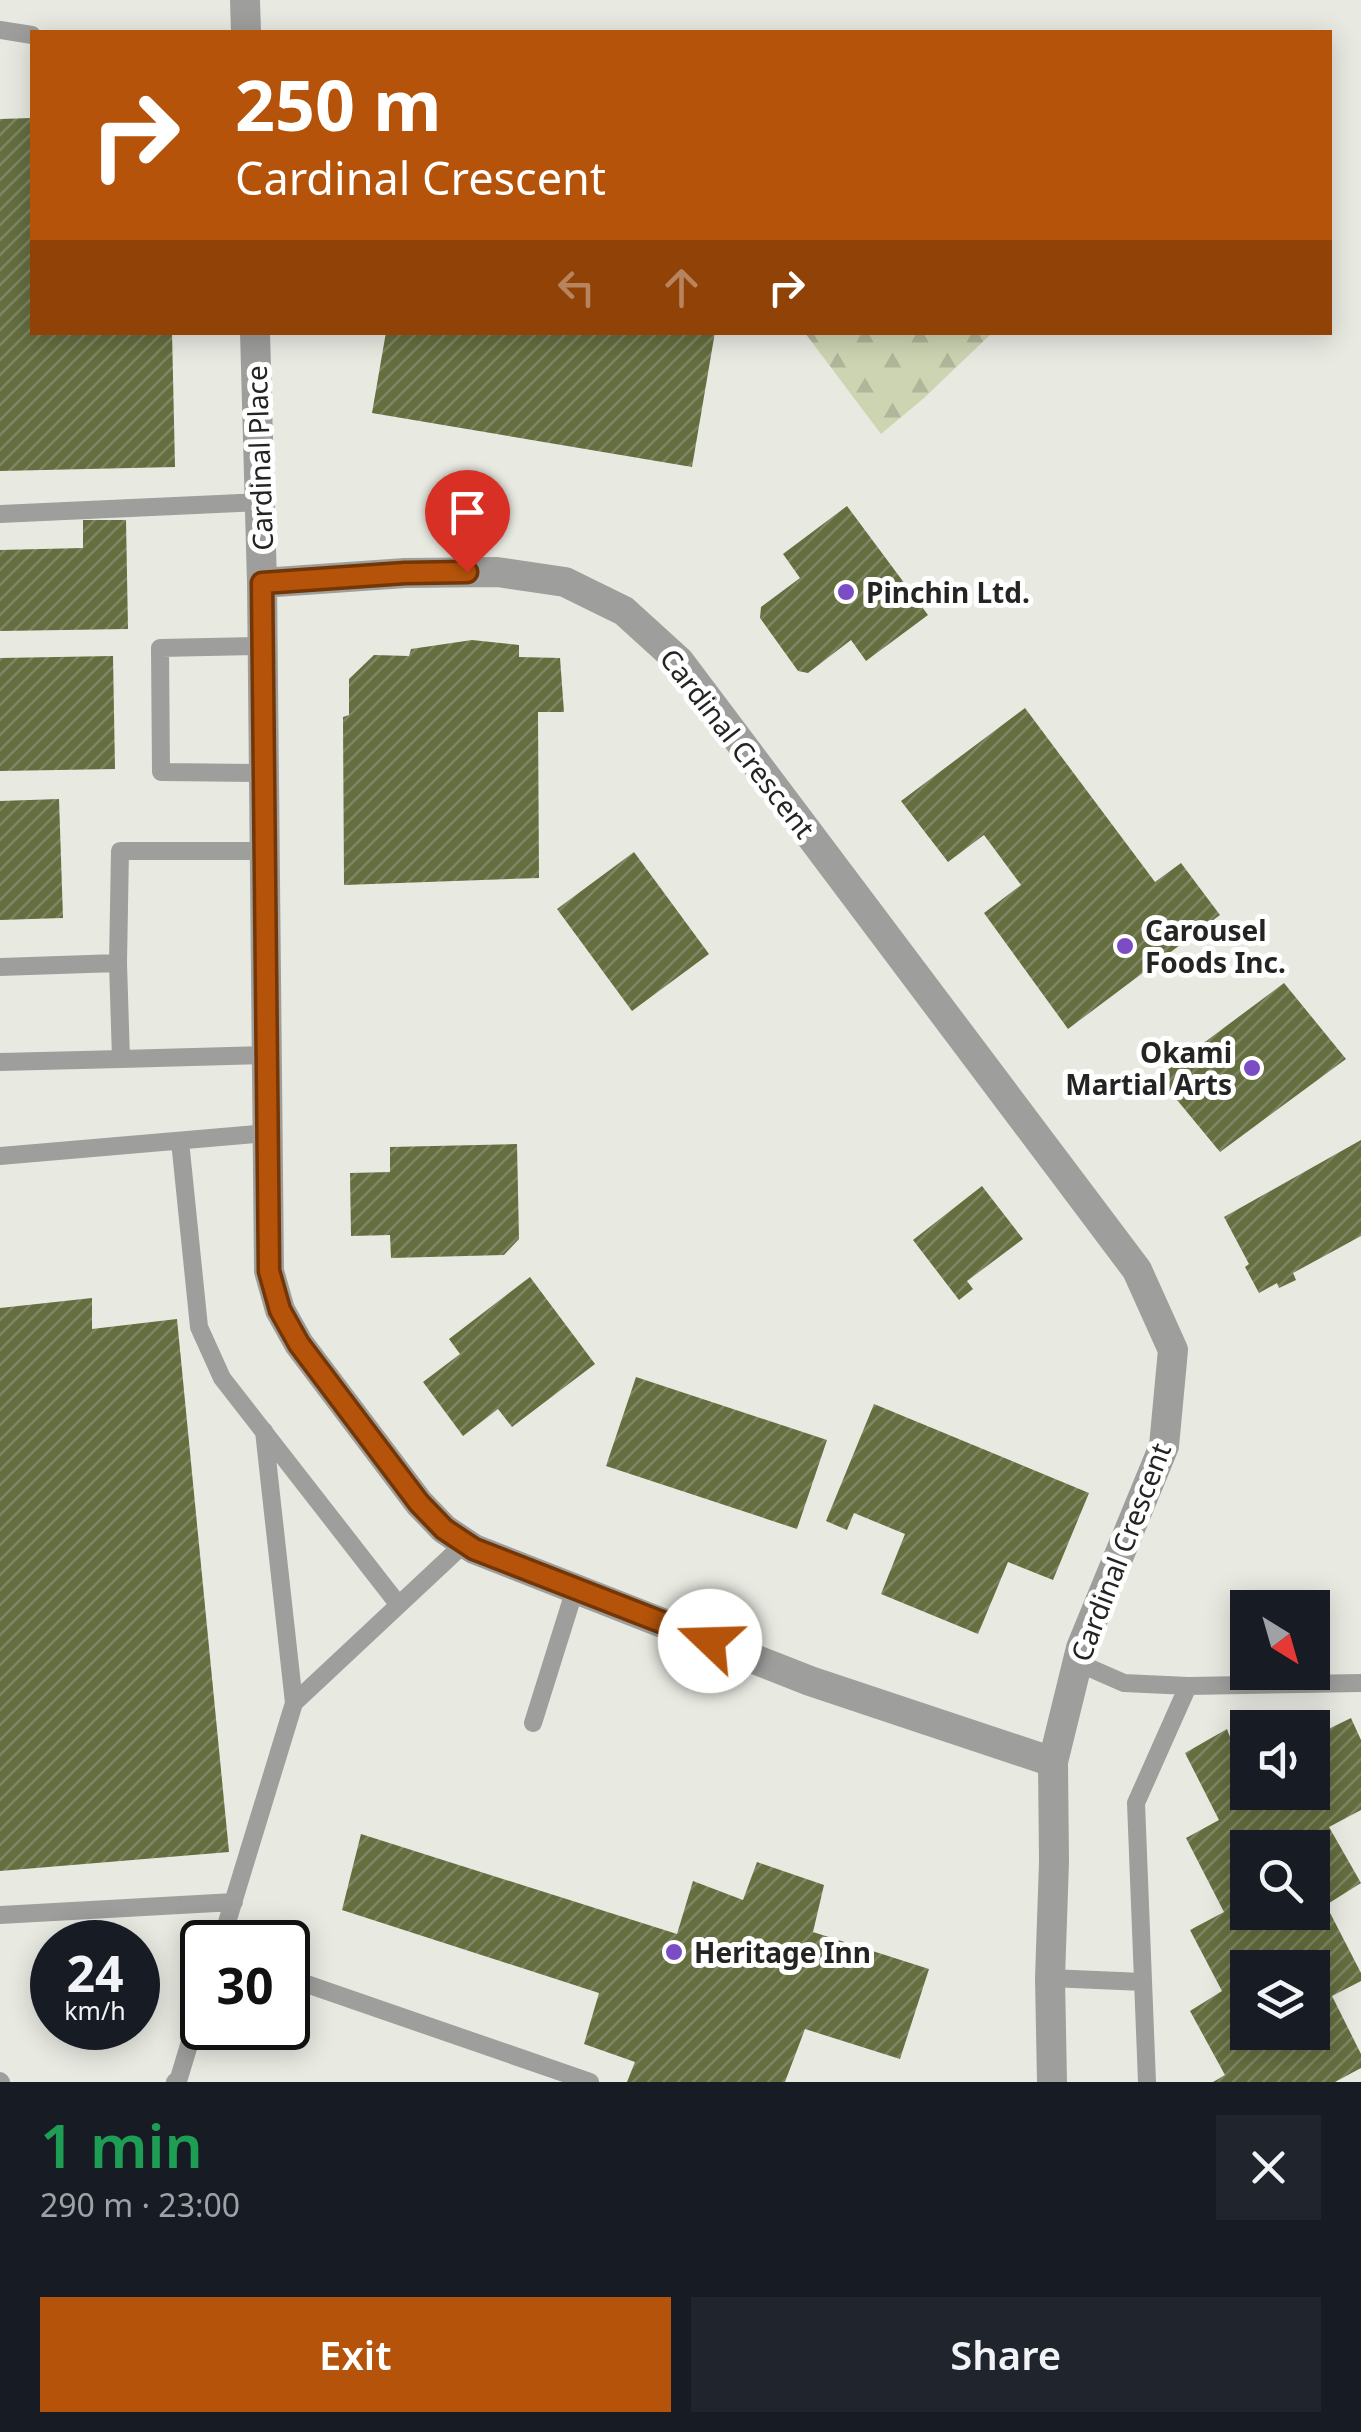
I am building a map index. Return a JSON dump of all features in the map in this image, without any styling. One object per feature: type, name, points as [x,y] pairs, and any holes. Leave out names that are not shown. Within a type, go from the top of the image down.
[{"type":"street","points":[[245,0],[246,30]]},
{"type":"street","name":"Cardinal Place","points":[[255,335],[262,583]]},
{"type":"street","name":"Cardinal Crescent","points":[[262,583],[405,573],[498,572],[565,582],[624,611],[680,660],[1138,1270],[1173,1350],[1164,1446],[1076,1662],[1053,1762],[1052,2082]]},
{"type":"street","points":[[262,583],[269,1271],[280,1310],[299,1344],[419,1503],[444,1529],[474,1549],[810,1681],[1053,1762]]},
{"type":"lane","points":[[0,30],[30,35]]},
{"type":"lane","points":[[0,514],[260,502]]},
{"type":"lane","points":[[262,646],[160,648],[161,772],[264,773]]},
{"type":"lane","points":[[121,1059],[120,851],[265,852]]},
{"type":"lane","points":[[0,967],[118,964]]},
{"type":"lane","points":[[0,1062],[266,1055]]},
{"type":"lane","points":[[0,1156],[267,1133]]},
{"type":"lane","points":[[180,1141],[199,1327],[222,1378],[398,1604]]},
{"type":"lane","points":[[228,1920],[294,1704],[264,1432]]},
{"type":"lane","points":[[294,1704],[465,1543]]},
{"type":"lane","points":[[533,1724],[575,1589]]},
{"type":"lane","points":[[1076,1662],[1124,1683],[1361,1683]]},
{"type":"lane","points":[[1147,2082],[1136,1803],[1188,1686]]},
{"type":"lane","points":[[0,1915],[234,1902]]},
{"type":"lane","points":[[1050,1978],[1143,1982]]},
{"type":"lane","points":[[310,1985],[590,2082]]},
{"type":"lane","points":[[175,2082],[180,2078],[188,2050]]},
{"type":"green space","points":[[807,335],[990,335],[924,398],[881,434]]},
{"type":"building","points":[[30,118],[30,335],[172,335],[175,467],[0,471],[0,119]]},
{"type":"building","points":[[385,335],[714,335],[692,467],[372,413]]},
{"type":"building","name":"Pinchin Ltd.","points":[[847,506],[928,615],[866,661],[851,640],[808,673],[798,671],[760,618],[761,607],[800,578],[783,554]]},
{"type":"building","points":[[83,520],[126,520],[128,629],[0,631],[0,550],[83,548]]},
{"type":"building","points":[[472,640],[519,645],[519,657],[560,658],[564,712],[538,712],[539,878],[344,885],[343,717],[349,715],[349,679],[374,655],[409,656],[411,649]]},
{"type":"building","points":[[113,656],[115,769],[0,771],[0,658]]},
{"type":"building","points":[[1025,708],[1155,882],[1181,863],[1220,915],[1068,1029],[984,913],[1021,885],[984,835],[948,862],[901,801]]},
{"type":"building","points":[[59,799],[63,918],[0,920],[0,801]]},
{"type":"building","points":[[634,852],[709,954],[632,1011],[557,909]]},
{"type":"building","name":"Okami Martial Arts","points":[[1284,983],[1346,1059],[1220,1152],[1158,1077]]},
{"type":"building","points":[[1361,1140],[1361,1236],[1293,1273],[1296,1280],[1279,1288],[1277,1283],[1259,1293],[1245,1267],[1249,1264],[1224,1217]]},
{"type":"building","points":[[517,1144],[519,1239],[504,1255],[391,1258],[390,1235],[351,1236],[350,1173],[390,1172],[390,1147]]},
{"type":"building","points":[[982,1186],[1023,1239],[967,1281],[973,1289],[959,1300],[913,1240]]},
{"type":"building","points":[[530,1277],[595,1364],[512,1427],[498,1409],[463,1436],[423,1382],[460,1354],[449,1339]]},
{"type":"building","points":[[92,1298],[92,1329],[177,1319],[229,1852],[0,1871],[0,1308]]},
{"type":"building","points":[[636,1377],[827,1440],[797,1529],[606,1466]]},
{"type":"building","points":[[874,1404],[1089,1493],[1053,1580],[1008,1562],[978,1634],[881,1594],[905,1534],[854,1513],[847,1530],[826,1521]]},
{"type":"building","points":[[1351,1718],[1361,1740],[1361,1810],[1329,1827],[1361,1883],[1330,1902],[1330,1830],[1230,1830],[1230,1930],[1330,1930],[1330,1913],[1361,1973],[1361,1981],[1332,1996],[1361,2054],[1361,2068],[1335,2082],[1213,2082],[1225,2075],[1190,2011],[1222,1991],[1190,1930],[1224,1912],[1186,1838],[1219,1820],[1185,1753],[1227,1729],[1230,1810],[1330,1810],[1330,1728]]},
{"type":"building","name":"Heritage Inn","points":[[361,1834],[677,1934],[693,1881],[743,1900],[757,1862],[824,1885],[813,1932],[929,1969],[900,2059],[805,2029],[785,2082],[627,2082],[635,2062],[584,2044],[599,1993],[342,1910]]},
{"type":"place","name":"Pinchin Ltd.","points":[[846,592]]},
{"type":"place","name":"Carousel Foods Inc.","points":[[1125,946]]},
{"type":"place","name":"Okami Martial Arts","points":[[1252,1068]]},
{"type":"place","name":"Heritage Inn","points":[[674,1952]]},
{"type":"route","points":[[467,572],[262,583],[269,1271],[280,1310],[299,1344],[419,1503],[444,1529],[474,1549],[710,1641]]}]
